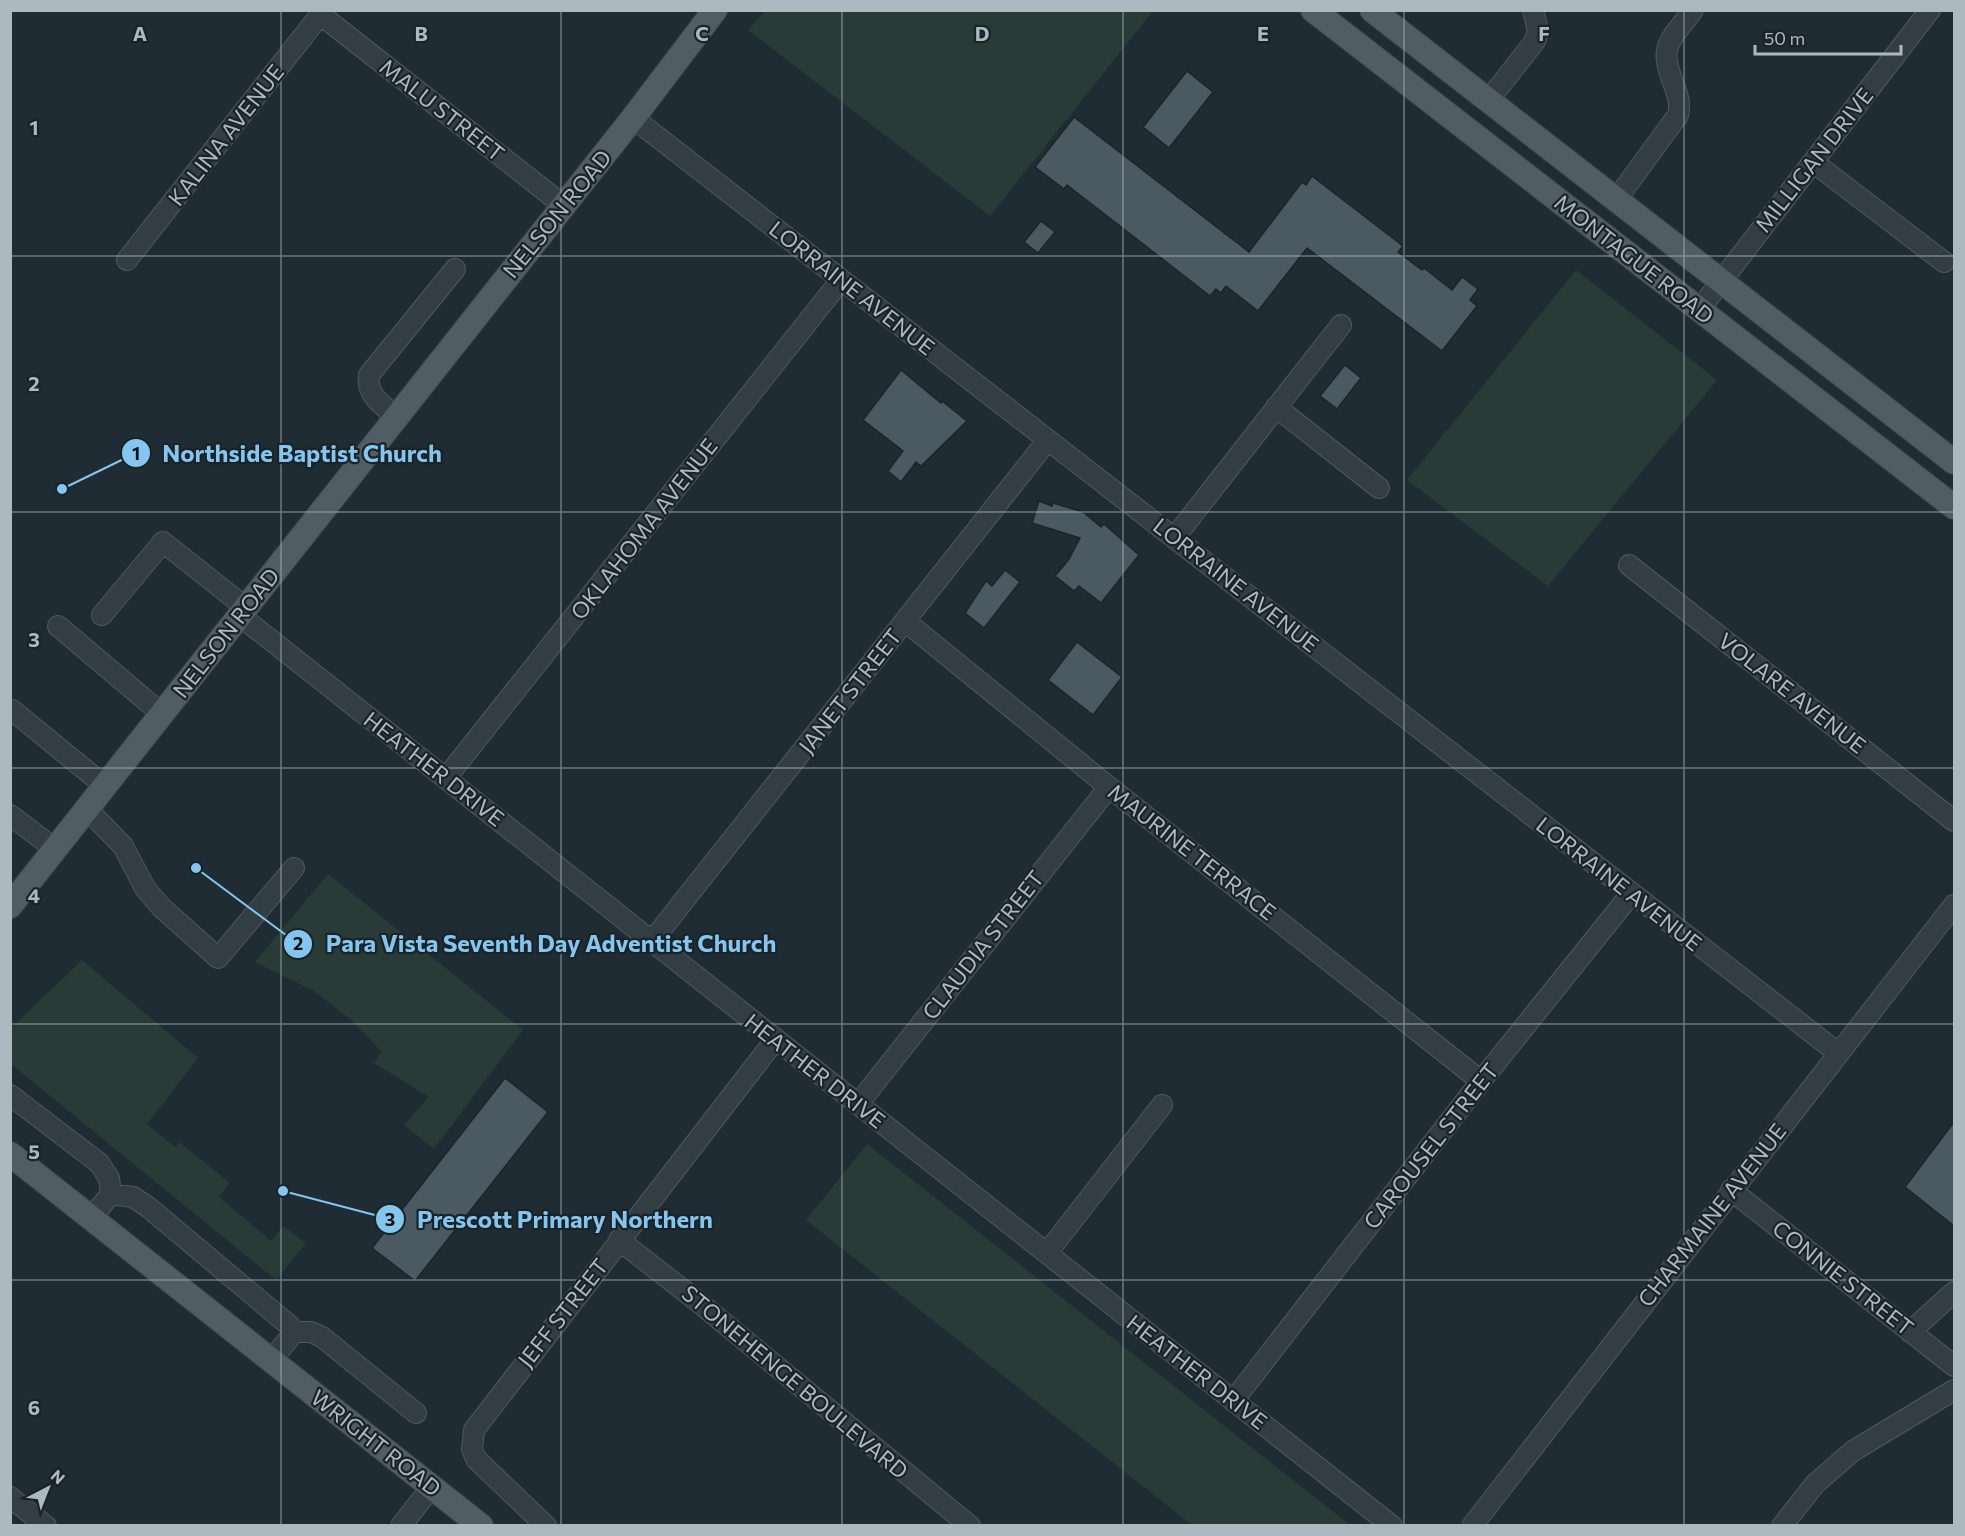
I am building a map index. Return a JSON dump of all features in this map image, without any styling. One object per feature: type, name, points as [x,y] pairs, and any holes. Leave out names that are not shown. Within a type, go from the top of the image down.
[{"type":"main road","name":"NELSON ROAD","points":[[10,906],[633,118],[715,10]]},
{"type":"main road","name":"MONTAGUE ROAD","points":[[1313,10],[1954,507]]},
{"type":"main road","name":"MONTAGUE ROAD","points":[[1372,10],[1954,462]]},
{"type":"main road","name":"WRIGHT ROAD","points":[[10,1154],[481,1526]]},
{"type":"street","points":[[1488,101],[1535,41],[1538,31],[1533,10]]},
{"type":"street","points":[[1616,200],[1678,115],[1680,108],[1667,60],[1668,49],[1693,10]]},
{"type":"street","name":"MILLIGAN DRIVE","points":[[1699,310],[1930,10]]},
{"type":"street","name":"MALU STREET","points":[[323,13],[563,205]]},
{"type":"street","name":"KALINA AVENUE","points":[[127,260],[323,13]]},
{"type":"street","name":"LORRAINE AVENUE","points":[[633,118],[1838,1053]]},
{"type":"street","points":[[1813,162],[1944,262]]},
{"type":"street","points":[[396,416],[370,393],[367,384],[369,375],[455,269]]},
{"type":"street","name":"OKLAHOMA AVENUE","points":[[446,778],[841,280]]},
{"type":"street","points":[[1174,537],[1341,325]]},
{"type":"street","points":[[1276,407],[1379,488]]},
{"type":"street","name":"JANET STREET","points":[[652,941],[1047,441]]},
{"type":"street","name":"HEATHER DRIVE","points":[[102,615],[163,542],[242,611],[446,778],[1392,1526]]},
{"type":"street","name":"VOLARE AVENUE","points":[[1629,565],[1954,821]]},
{"type":"street","name":"MAURINE TERRACE","points":[[906,621],[1109,787],[1481,1081]]},
{"type":"street","points":[[58,626],[162,714]]},
{"type":"street","points":[[10,712],[12,710],[105,786]]},
{"type":"street","name":"CLAUDIA STREET","points":[[858,1104],[1109,787]]},
{"type":"street","points":[[87,809],[123,846],[145,888],[161,907],[218,958],[294,868]]},
{"type":"street","points":[[12,818],[55,849]]},
{"type":"street","name":"CAROUSEL STREET","points":[[1233,1401],[1481,1081],[1631,894]]},
{"type":"street","name":"CHARMAINE AVENUE","points":[[1472,1526],[1954,905]]},
{"type":"street","name":"JEFF STREET","points":[[546,1526],[476,1460],[471,1439],[474,1430],[775,1040]]},
{"type":"street","points":[[10,1095],[99,1163],[110,1178],[111,1194],[92,1217]]},
{"type":"street","points":[[1047,1253],[1162,1105]]},
{"type":"street","name":"CONNIE STREET","points":[[1731,1190],[1954,1366]]},
{"type":"street","points":[[111,1194],[133,1197],[148,1206],[284,1318],[294,1332]]},
{"type":"street","name":"STONEHENGE BOULEVARD","points":[[619,1240],[696,1300],[970,1526]]},
{"type":"street","points":[[1910,1332],[1954,1292]]},
{"type":"street","points":[[271,1360],[294,1332]]},
{"type":"street","points":[[294,1332],[311,1332],[322,1337],[416,1413]]},
{"type":"street","points":[[1790,1523],[1815,1484],[1853,1451],[1954,1390]]},
{"type":"street","points":[[401,1526],[432,1486]]},
{"type":"street","points":[[10,1497],[46,1526]]},
{"type":"green space","points":[[765,11],[1153,11],[990,216],[748,30]]},
{"type":"green space","points":[[1576,270],[1717,380],[1548,586],[1407,480]]},
{"type":"green space","points":[[328,874],[523,1030],[434,1149],[404,1125],[429,1097],[374,1063],[382,1052],[351,1020],[314,991],[255,962]]},
{"type":"green space","points":[[82,960],[198,1058],[147,1124],[175,1147],[179,1142],[230,1183],[219,1197],[271,1241],[283,1226],[306,1243],[276,1280],[11,1064],[11,1028]]},
{"type":"green space","points":[[867,1144],[1350,1525],[1192,1525],[806,1220]]},
{"type":"building","points":[[1187,71],[1213,92],[1169,148],[1143,127]]},
{"type":"building","points":[[1074,117],[1249,252],[1302,182],[1306,185],[1312,176],[1403,246],[1398,252],[1422,270],[1424,268],[1452,290],[1462,277],[1478,289],[1470,300],[1477,306],[1442,351],[1307,248],[1258,311],[1226,286],[1221,293],[1216,289],[1210,296],[1067,185],[1064,189],[1035,167]]},
{"type":"building","points":[[1041,221],[1055,232],[1038,253],[1024,242]]},
{"type":"building","points":[[1345,365],[1361,378],[1337,409],[1320,396]]},
{"type":"building","points":[[901,370],[967,421],[921,466],[916,462],[901,482],[888,471],[903,451],[863,420]]},
{"type":"building","points":[[1039,501],[1083,512],[1101,527],[1104,524],[1139,555],[1101,603],[1079,586],[1074,591],[1055,576],[1069,559],[1080,538],[1032,523]]},
{"type":"building","points":[[1005,570],[1020,582],[984,628],[965,613],[986,581],[992,586]]},
{"type":"building","points":[[1077,642],[1122,677],[1093,715],[1048,680]]},
{"type":"building","points":[[505,1078],[548,1112],[415,1281],[372,1248]]},
{"type":"building","points":[[1954,1122],[1954,1226],[1905,1187]]},
{"type":"place","name":"Northside Baptist Church","points":[[62,489]]},
{"type":"place","name":"Para Vista Seventh Day Adventist Church","points":[[196,868]]},
{"type":"place","name":"Prescott Primary Northern","points":[[283,1191]]}]
